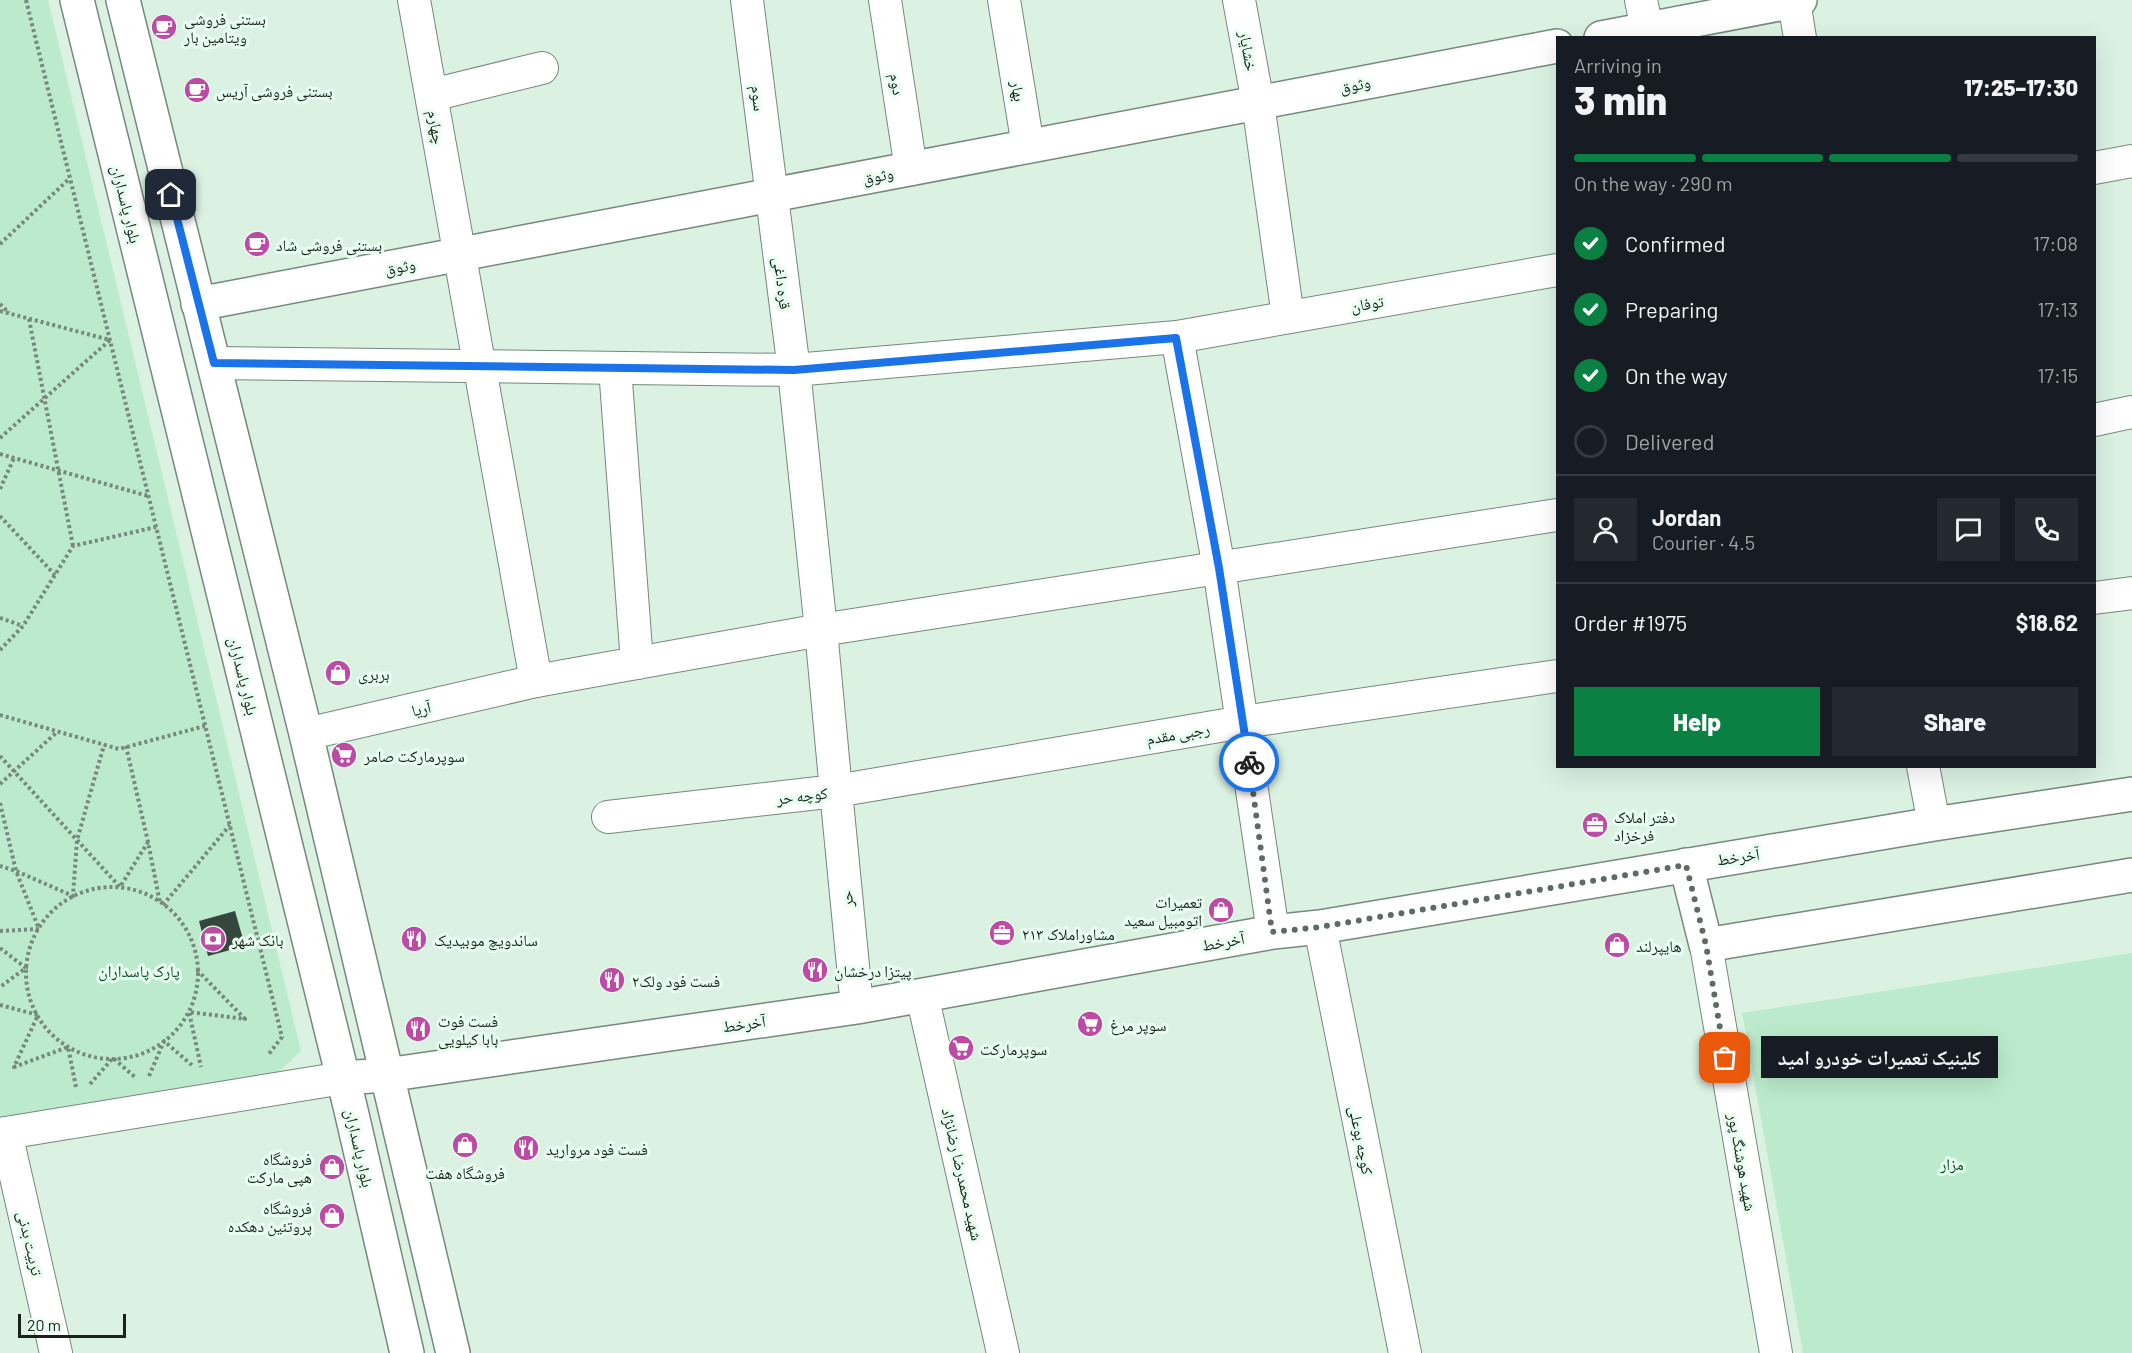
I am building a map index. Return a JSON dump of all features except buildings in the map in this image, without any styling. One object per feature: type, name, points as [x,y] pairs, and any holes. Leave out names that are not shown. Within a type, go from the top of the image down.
[{"type":"street","name":"بلوار پاسداران","points":[[76,0],[343,1078],[407,1353]]},
{"type":"street","points":[[123,0],[306,734],[453,1353]]},
{"type":"street","name":"چهارم","points":[[414,0],[536,681]]},
{"type":"street","name":"سوم","points":[[747,0],[772,195]]},
{"type":"street","name":"دوم","points":[[885,0],[911,169]]},
{"type":"street","name":"بهار","points":[[1004,0],[1028,146]]},
{"type":"street","name":"خشایار","points":[[1239,0],[1258,103],[1288,318]]},
{"type":"street","points":[[1605,36],[1644,14],[1797,1],[1800,36]]},
{"type":"street","name":"وثوق","points":[[198,304],[1556,46]]},
{"type":"street","points":[[432,95],[542,68]]},
{"type":"street","points":[[2096,168],[2132,161]]},
{"type":"street","name":"قره داغی","points":[[772,195],[794,370],[821,630]]},
{"type":"street","name":"توفان","points":[[214,363],[794,370],[1176,338],[1556,270]]},
{"type":"street","points":[[1176,338],[1219,568],[1272,932]]},
{"type":"street","points":[[615,368],[637,663]]},
{"type":"street","points":[[2096,420],[2132,412]]},
{"type":"street","name":"آریا","points":[[306,734],[536,681],[821,630],[1556,515]]},
{"type":"street","points":[[2096,598],[2132,592]]},
{"type":"street","name":"کوچه حر","points":[[608,818],[836,792],[821,630]]},
{"type":"street","name":"رجبی مقدم","points":[[836,792],[1243,722],[1556,676]]},
{"type":"street","points":[[1923,768],[1934,824]]},
{"type":"street","name":"حر","points":[[836,792],[857,1007]]},
{"type":"street","name":"آخرخط","points":[[343,1078],[386,1075],[857,1007],[1272,932],[1320,927],[1934,824],[2132,794]]},
{"type":"street","name":"شهید هوشنگ پور","points":[[1686,865],[1706,945],[1776,1353]]},
{"type":"street","points":[[1706,945],[2132,875]]},
{"type":"street","name":"کوچه بوعلی","points":[[1320,927],[1405,1353]]},
{"type":"street","name":"شهید محمدرضا رضانژاد","points":[[922,995],[1003,1353]]},
{"type":"street","points":[[3,1133],[343,1078]]},
{"type":"street","name":"تربیت بدنی","points":[[3,1133],[56,1353]]},
{"type":"path","points":[[26,0],[282,1037],[268,1056]]},
{"type":"path","points":[[0,244],[70,179]]},
{"type":"path","points":[[0,304],[10,314]]},
{"type":"path","points":[[0,311],[110,340]]},
{"type":"path","points":[[0,650],[23,626],[73,546],[29,319]]},
{"type":"path","points":[[0,438],[110,340]]},
{"type":"path","points":[[0,454],[149,496]]},
{"type":"path","points":[[0,489],[14,458]]},
{"type":"path","points":[[0,516],[55,575]]},
{"type":"path","points":[[73,546],[156,527]]},
{"type":"path","points":[[0,618],[23,626]]},
{"type":"path","points":[[0,715],[119,748],[205,726]]},
{"type":"path","points":[[0,784],[57,731]]},
{"type":"path","points":[[73,896],[76,840],[104,744]]},
{"type":"path","points":[[126,746],[162,904]]},
{"type":"path","points":[[0,756],[120,887]]},
{"type":"path","points":[[0,803],[16,871],[39,929]]},
{"type":"path","points":[[162,904],[230,825]]},
{"type":"path","points":[[120,887],[148,842]]},
{"type":"path","points":[[0,866],[73,896]]},
{"type":"path","points":[[120,887],[147,894],[162,904],[188,932],[197,958],[197,986],[189,1012],[164,1041],[149,1051],[122,1059],[94,1057],[68,1047],[45,1028],[31,1002],[26,968],[30,945],[43,920],[64,900],[91,889],[120,887]]},
{"type":"path","points":[[0,931],[39,929]]},
{"type":"path","points":[[0,948],[26,968]]},
{"type":"path","points":[[0,987],[26,968]]},
{"type":"path","points":[[189,1012],[245,1019],[197,970]]},
{"type":"path","points":[[0,1005],[38,1015]]},
{"type":"path","points":[[164,1041],[203,1076],[189,1012]]},
{"type":"path","points":[[38,1015],[14,1067],[68,1047]]},
{"type":"path","points":[[113,1058],[145,1086],[164,1041]]},
{"type":"path","points":[[68,1047],[78,1097]]},
{"type":"path","points":[[85,1089],[113,1058]]},
{"type":"green space","name":"پارک پاسداران","points":[[0,0],[48,0],[301,1051],[268,1082],[0,1146]]},
{"type":"green space","name":"مزار","points":[[2132,953],[2132,1353],[1803,1353],[1742,1013]]},
{"type":"way so far","points":[[1249,762],[1272,932],[1320,927],[1686,865],[1706,945],[1725,1058]]},
{"type":"place","name":"بستنی فروشی ویتامین بار","points":[[164,27]]},
{"type":"place","name":"بستنی فروشی آریس","points":[[197,90]]},
{"type":"place","name":"بستنی فروشی شاد","points":[[257,244]]},
{"type":"place","name":"بربری","points":[[338,673]]},
{"type":"place","name":"سوپرمارکت صامر","points":[[344,755]]},
{"type":"place","name":"دفتر املاک فرخزاد","points":[[1595,825]]},
{"type":"place","name":"تعمیرات اتومبیل سعید","points":[[1221,910]]},
{"type":"place","name":"مشاوراملاک ۲۱۳","points":[[1002,933]]},
{"type":"place","name":"بانک شهر","points":[[213,939]]},
{"type":"place","name":"ساندویچ موبیدیک","points":[[414,939]]},
{"type":"place","name":"هایپرلند","points":[[1617,945]]},
{"type":"place","name":"پیتزا درخشان","points":[[815,970]]},
{"type":"place","name":"فست فود ولک۲","points":[[612,980]]},
{"type":"place","name":"سوپر مرغ","points":[[1090,1024]]},
{"type":"place","name":"فست فوت بابا کیلویی","points":[[418,1029]]},
{"type":"place","name":"سوپرمارکت","points":[[961,1048]]},
{"type":"place","name":"کلینیک تعمیرات خودرو امید","points":[[1725,1058]]},
{"type":"place","name":"فروشگاه هفت","points":[[465,1145]]},
{"type":"place","name":"فست فود مروارید","points":[[526,1148]]},
{"type":"place","name":"فروشگاه هپی مارکت","points":[[332,1167]]},
{"type":"place","name":"فروشگاه پروتئین دهکده","points":[[332,1216]]},
{"type":"route","points":[[171,195],[214,363],[794,370],[1176,338],[1219,568],[1249,762]]}]
